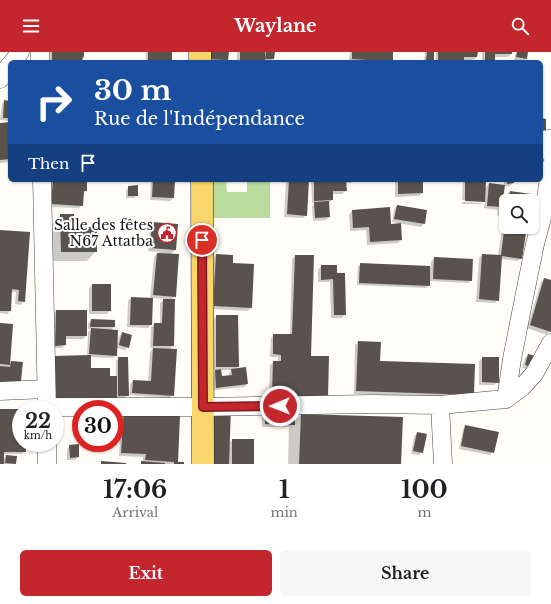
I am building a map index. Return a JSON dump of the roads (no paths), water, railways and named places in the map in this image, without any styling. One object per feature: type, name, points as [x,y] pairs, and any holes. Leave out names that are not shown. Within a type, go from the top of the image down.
[{"type":"main road","points":[[202,182],[203,464]]},
{"type":"street","points":[[14,60],[20,52]]},
{"type":"street","points":[[0,78],[8,68]]},
{"type":"street","points":[[543,140],[550,139],[551,154]]},
{"type":"street","points":[[506,399],[512,359],[535,244],[544,210],[551,166]]},
{"type":"street","points":[[42,182],[47,400]]},
{"type":"street","points":[[64,408],[371,404],[440,405],[506,399],[522,387],[534,374],[551,343]]},
{"type":"street","points":[[0,391],[46,389]]},
{"type":"street","points":[[440,405],[443,464]]},
{"type":"street","points":[[47,452],[47,464]]},
{"type":"place","name":"Salle des fêtes N67 Attatba","points":[[167,233]]}]
